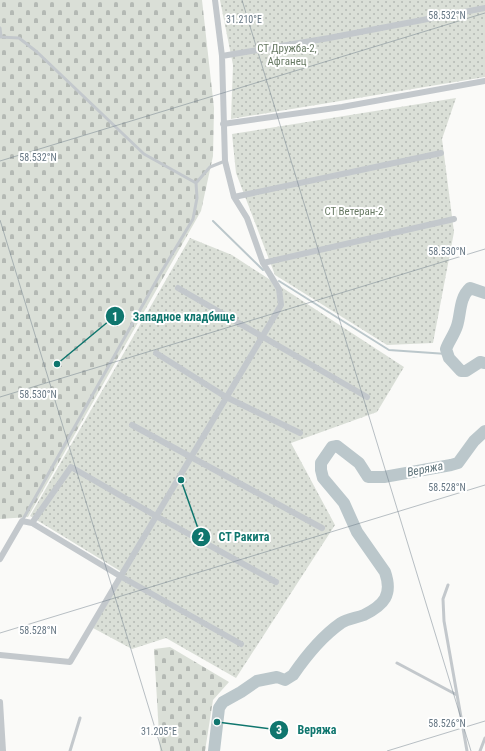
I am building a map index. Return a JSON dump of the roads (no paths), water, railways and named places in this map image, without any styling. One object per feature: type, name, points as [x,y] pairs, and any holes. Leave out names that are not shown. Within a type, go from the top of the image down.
[{"type":"street","points":[[0,655],[70,662],[281,305],[279,289],[263,263],[247,218],[234,197],[225,161],[222,56],[215,0]]},
{"type":"street","points":[[222,56],[329,38],[485,8]]},
{"type":"street","points":[[223,124],[342,106],[485,81]]},
{"type":"street","points":[[234,197],[441,153]]},
{"type":"street","points":[[263,263],[454,220]]},
{"type":"street","points":[[178,288],[367,397]]},
{"type":"street","points":[[156,353],[226,397],[300,433]]},
{"type":"street","points":[[132,425],[322,528]]},
{"type":"street","points":[[32,523],[72,467],[156,516],[276,582]]},
{"type":"street","points":[[0,559],[22,521],[32,523],[120,576],[241,644]]},
{"type":"street","points":[[0,702],[3,751]]},
{"type":"lane","points":[[0,28],[0,37],[19,38],[31,47],[144,154],[196,184]]},
{"type":"lane","points":[[22,521],[155,283],[193,219],[197,198],[196,184],[210,167],[225,161]]},
{"type":"lane","points":[[448,585],[443,599],[443,609],[467,751]]},
{"type":"lane","points":[[397,663],[457,695]]},
{"type":"lane","points":[[70,751],[80,718]]},
{"type":"lane","points":[[480,751],[485,738]]},
{"type":"waterway","points":[[213,221],[263,270]]},
{"type":"waterway","points":[[279,281],[389,350],[447,354]]},
{"type":"waterway","name":"Веряжа","points":[[485,293],[470,288],[466,292],[462,301],[457,326],[446,349],[449,358],[461,371],[466,371],[480,362],[485,363]]},
{"type":"waterway","name":"Веряжа","points":[[214,751],[219,708],[223,702],[257,681],[277,677],[285,680],[293,675],[327,634],[343,622],[364,615],[377,607],[382,603],[387,593],[388,587],[385,572],[357,532],[344,503],[323,478],[321,463],[332,447],[337,446],[359,463],[368,477],[384,477],[458,463],[474,441],[485,431]]},
{"type":"place","name":"Западное кладбище","points":[[57,364]]},
{"type":"place","name":"СТ Ракита","points":[[181,480]]},
{"type":"place","name":"Веряжа","points":[[217,722]]},
{"type":"park label","name":"СТ Дружба-2, Афганец","points":[[287,54]]},
{"type":"park label","name":"СТ Ветеран-2","points":[[354,211]]}]
